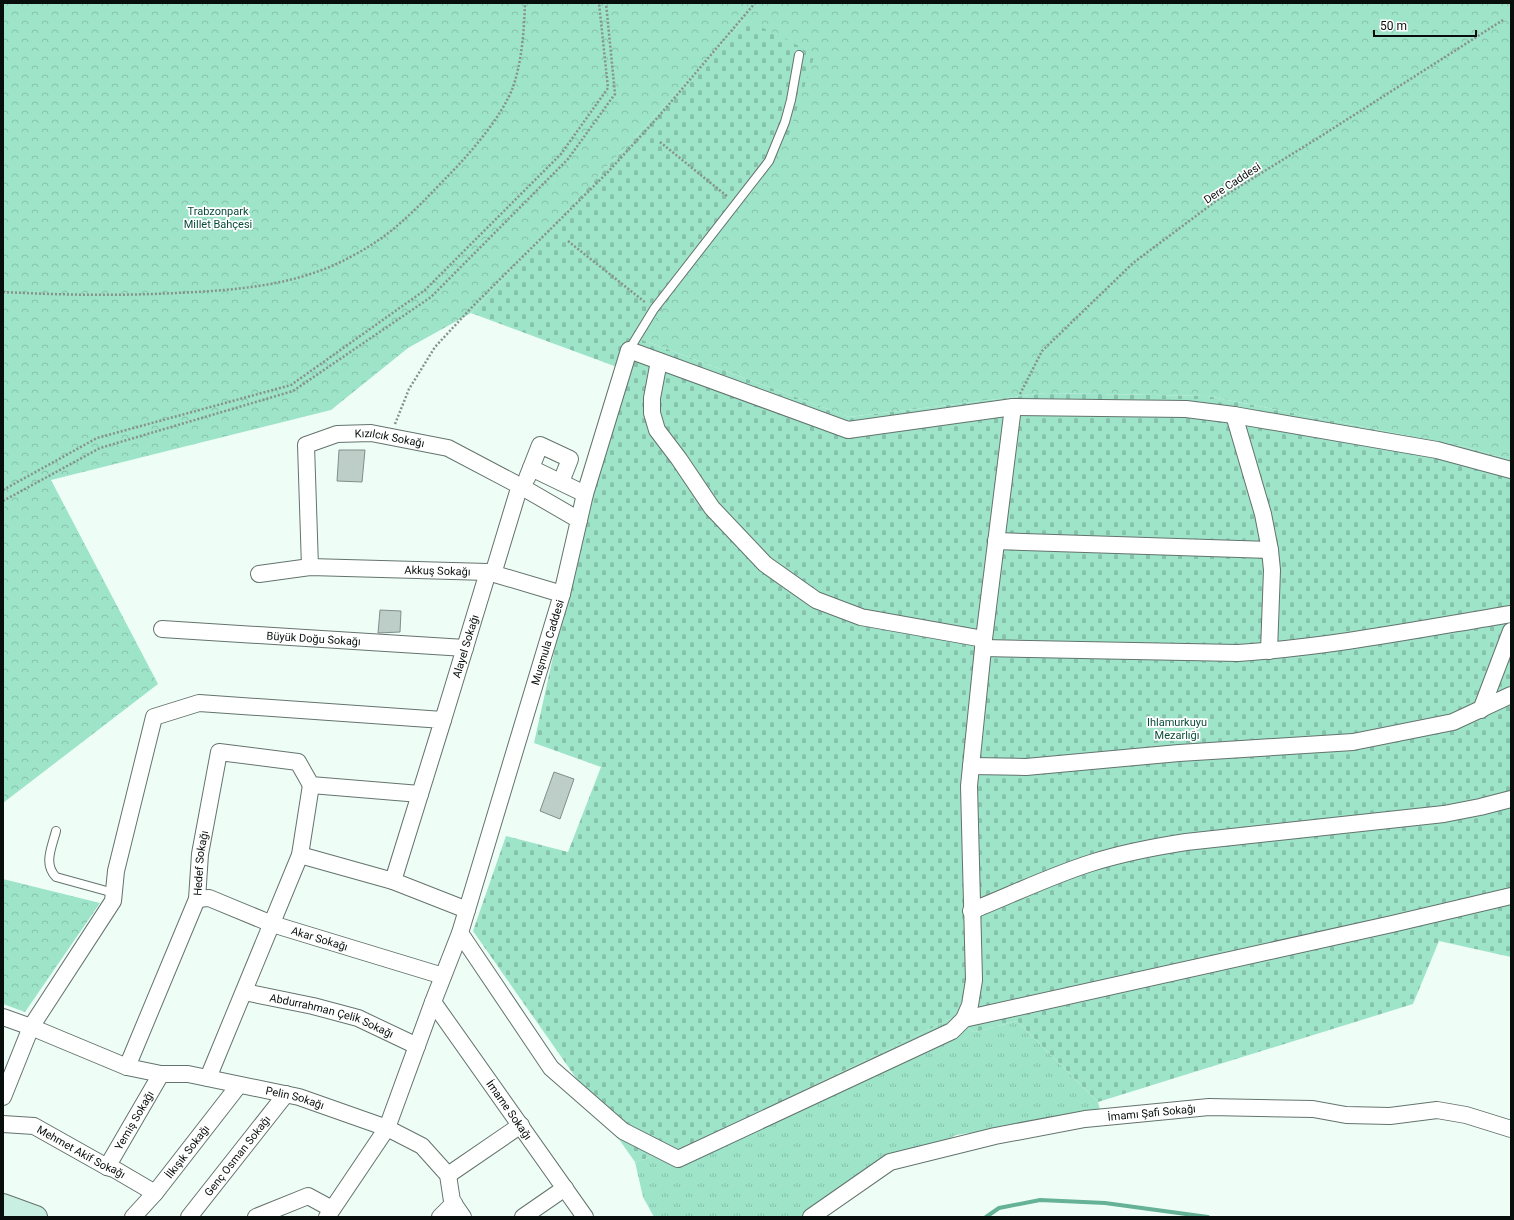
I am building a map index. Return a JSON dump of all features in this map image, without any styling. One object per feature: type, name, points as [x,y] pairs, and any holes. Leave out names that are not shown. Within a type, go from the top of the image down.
[{"type":"street","points":[[629,350],[848,430],[1013,407],[1186,409],[1234,415],[1437,450],[1511,470]]},
{"type":"street","name":"Muşmula Caddesi","points":[[460,933],[562,594],[585,494],[629,350]]},
{"type":"street","points":[[659,361],[652,398],[652,413],[657,430],[679,459],[712,508],[765,564],[816,600],[861,617],[983,644],[1238,653],[1269,651],[1350,641],[1511,614]]},
{"type":"street","points":[[460,933],[550,1068],[623,1131],[678,1159],[952,1031],[964,1019],[970,1005],[974,980],[971,911],[969,786],[983,644],[1013,407]]},
{"type":"street","points":[[1234,415],[1262,514],[1270,550],[1272,570],[1269,651]]},
{"type":"street","name":"Kızılcık Sokağı","points":[[310,567],[306,445],[337,434],[371,433],[448,448],[521,486],[578,520]]},
{"type":"street","points":[[561,482],[570,459],[540,445],[531,468],[585,494]]},
{"type":"street","name":"Alayel Sokağı","points":[[393,881],[465,648],[490,573],[521,486],[531,468]]},
{"type":"street","points":[[996,541],[1270,550]]},
{"type":"street","name":"Akkuş Sokağı","points":[[260,574],[310,567],[490,573],[562,594]]},
{"type":"street","name":"Büyük Doğu Sokağı","points":[[162,629],[465,648]]},
{"type":"street","points":[[1481,710],[1511,630]]},
{"type":"street","points":[[971,766],[1026,767],[1187,752],[1353,742],[1453,722],[1511,695]]},
{"type":"street","points":[[3,1097],[31,1027],[113,901],[116,871],[154,718],[199,703],[444,720]]},
{"type":"street","name":"Hedef Sokağı","points":[[127,1067],[197,899],[200,854],[219,752],[298,762],[311,785]]},
{"type":"street","points":[[208,1078],[300,854],[311,785],[420,794]]},
{"type":"street","points":[[971,911],[1090,864],[1122,854],[1150,848],[1194,841],[1444,814],[1511,799]]},
{"type":"street","points":[[300,854],[393,881],[467,910]]},
{"type":"street","points":[[964,1019],[1377,928],[1511,896]]},
{"type":"street","name":"Akar Sokağı","points":[[197,899],[209,898],[272,924],[443,976]]},
{"type":"street","points":[[256,1217],[308,1196],[330,1213],[387,1128],[460,933]]},
{"type":"street","name":"Abdurrahman Çelik Sokağı","points":[[244,992],[313,1006],[358,1018],[417,1046]]},
{"type":"street","name":"İmame Sokağı","points":[[433,1002],[585,1217]]},
{"type":"street","name":"Pelin Sokağı","points":[[3,1017],[127,1067],[161,1074],[188,1074],[299,1097],[387,1128],[422,1146],[448,1175]]},
{"type":"street","name":"Yemiş Sokağı","points":[[107,1168],[161,1074]]},
{"type":"street","name":"İlkışık Sokağı","points":[[133,1217],[154,1193],[239,1084]]},
{"type":"street","name":"Genç Osman Sokağı","points":[[189,1217],[286,1094]]},
{"type":"street","name":"İmamı Şafi Sokağı","points":[[811,1217],[890,1162],[994,1136],[1085,1119],[1209,1107],[1314,1109],[1346,1115],[1390,1116],[1437,1110],[1466,1115],[1511,1129]]},
{"type":"street","name":"Mehmet Akif Sokağı","points":[[3,1124],[34,1126],[107,1168],[114,1169],[154,1193]]},
{"type":"street","points":[[463,1217],[452,1201],[448,1175],[521,1126]]},
{"type":"street","points":[[523,1217],[565,1188]]},
{"type":"street","points":[[440,1217],[454,1203]]},
{"type":"street","points":[[3,1205],[36,1217]]},
{"type":"lane","points":[[629,350],[654,309],[769,161],[791,100],[799,55]]},
{"type":"lane","points":[[56,831],[48,863],[53,874],[56,877],[114,893]]},
{"type":"path","points":[[3,292],[53,295],[112,295],[203,292],[248,288],[294,280],[353,256],[371,246],[404,222],[461,163],[497,117],[508,98],[517,76],[525,3]]},
{"type":"path","points":[[3,490],[97,438],[291,386],[425,290],[561,154],[608,88],[599,3]]},
{"type":"path","points":[[3,501],[100,448],[293,391],[431,297],[568,159],[615,94],[606,3]]},
{"type":"path","points":[[390,437],[408,389],[435,347],[473,306],[608,172],[755,3]]},
{"type":"path","name":"Dere Caddesi","points":[[1013,407],[1042,351],[1134,264],[1216,201],[1503,20]]},
{"type":"path","points":[[660,142],[736,203]]},
{"type":"path","points":[[568,240],[654,309]]},
{"type":"green space","name":"Trabzonpark Millet Bahçesi","points":[[3,3],[1511,3],[1511,460],[1466,447],[1207,396],[1046,393],[849,417],[640,339],[745,19],[471,313],[408,348],[331,410],[51,480],[158,684],[3,803]]},
{"type":"green space","name":"Ihlamurkuyu Mezarlığı","points":[[745,19],[815,54],[787,140],[640,339],[849,417],[1046,393],[1207,396],[1466,447],[1511,460],[1511,957],[1439,941],[1413,1004],[1098,1102],[1017,1021],[975,1032],[950,1019],[696,1143],[635,1162],[473,931],[506,836],[568,852],[601,767],[534,743],[617,367],[471,313]]},
{"type":"green space","points":[[3,879],[100,903],[25,1012],[3,1004]]},
{"type":"green space","points":[[950,1019],[975,1032],[1017,1021],[1098,1102],[1101,1114],[956,1135],[803,1217],[654,1217],[643,1197],[635,1162],[696,1143]]},
{"type":"building","points":[[339,450],[365,450],[362,482],[337,481]]},
{"type":"building","points":[[380,610],[401,611],[400,632],[378,633]]},
{"type":"building","points":[[554,772],[574,779],[560,819],[540,811]]},
{"type":"waterway","points":[[986,1217],[999,1208],[1040,1200],[1105,1203],[1208,1217]]}]
